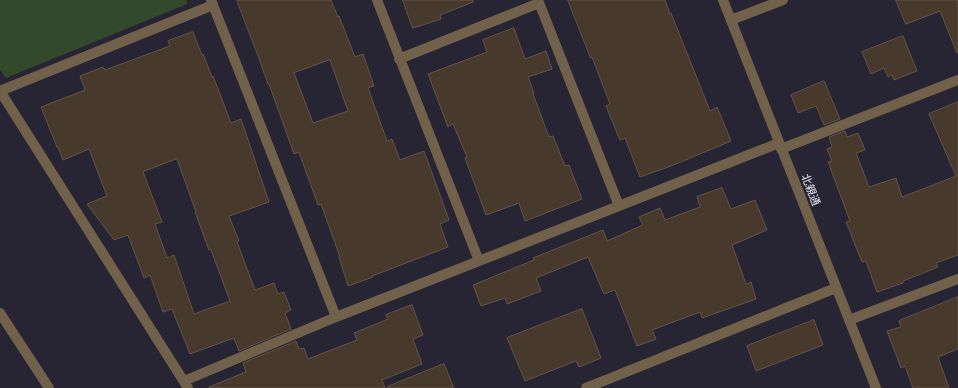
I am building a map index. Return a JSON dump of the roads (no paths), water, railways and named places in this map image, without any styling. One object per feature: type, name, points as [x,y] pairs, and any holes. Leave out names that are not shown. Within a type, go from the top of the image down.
[{"type":"street","points":[[377,0],[479,261]]},
{"type":"street","name":"北親通","points":[[723,0],[876,388]]},
{"type":"street","points":[[731,20],[784,0]]},
{"type":"street","points":[[399,59],[539,2],[619,206]]},
{"type":"street","points":[[336,317],[212,3],[0,91],[186,384],[336,317],[619,206],[958,80]]},
{"type":"street","points":[[849,320],[958,279]]},
{"type":"street","points":[[586,388],[836,288]]},
{"type":"street","points":[[0,313],[49,388]]}]
